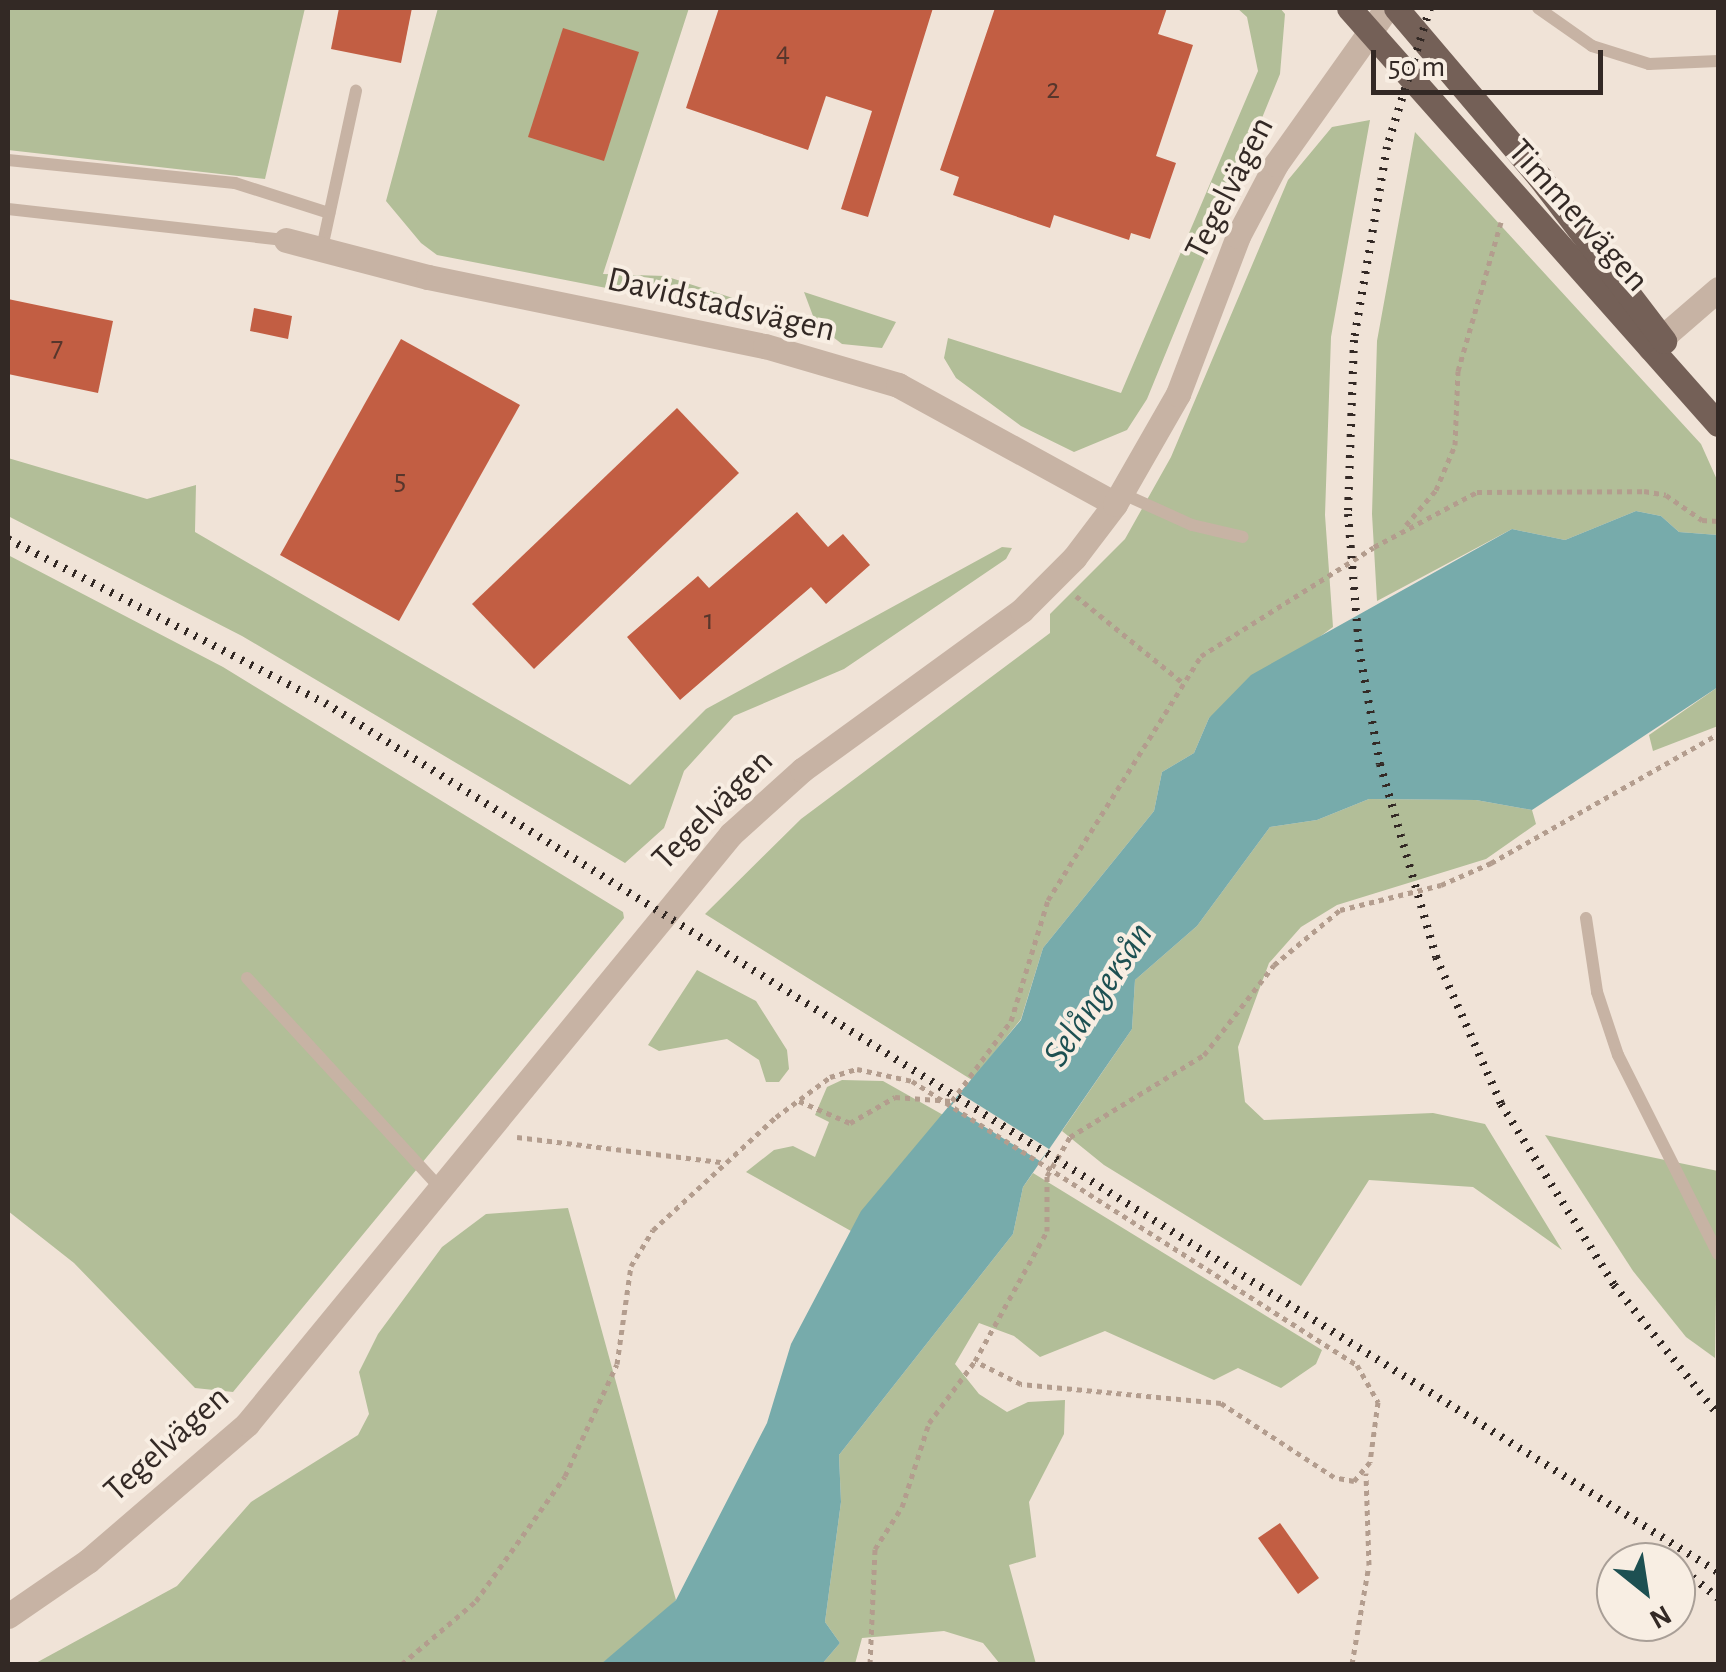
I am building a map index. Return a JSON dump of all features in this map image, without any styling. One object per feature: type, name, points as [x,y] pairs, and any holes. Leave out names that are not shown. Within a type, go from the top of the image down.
[{"type":"main road","name":"Timmervägen","points":[[1349,8],[1514,198],[1656,342],[1718,413]]},
{"type":"main road","name":"Timmervägen","points":[[1396,8],[1540,178],[1718,424]]},
{"type":"street","name":"Tegelvägen","points":[[8,1616],[88,1561],[220,1452],[731,834],[802,770],[1022,610],[1054,579],[1118,498],[1178,394],[1238,236],[1310,108],[1367,27],[1387,8]]},
{"type":"street","name":"Davidstadsvägen","points":[[286,240],[428,277],[765,346],[898,385],[1118,498]]},
{"type":"street","points":[[1656,342],[1718,289]]},
{"type":"lane","points":[[1538,8],[1592,46],[1649,64],[1718,61]]},
{"type":"lane","points":[[322,248],[356,91]]},
{"type":"lane","points":[[8,160],[234,183],[329,212]]},
{"type":"lane","points":[[8,209],[286,240]]},
{"type":"lane","points":[[1118,498],[1192,525],[1243,537]]},
{"type":"lane","points":[[1586,918],[1597,992],[1618,1055],[1718,1254]]},
{"type":"lane","points":[[247,978],[439,1187]]},
{"type":"path","points":[[1401,531],[1436,490],[1455,445],[1458,371],[1493,238],[1514,198]]},
{"type":"path","points":[[798,1101],[850,1123],[895,1097],[952,1100],[1011,1021],[1048,900],[1201,656],[1401,531],[1477,492],[1644,490],[1666,495],[1702,520],[1718,521]]},
{"type":"path","points":[[1054,579],[1182,682]]},
{"type":"path","points":[[1063,609],[1077,597]]},
{"type":"path","points":[[870,1664],[875,1549],[902,1508],[929,1422],[974,1361],[1047,1232],[1047,1176],[1070,1136],[1204,1055],[1304,935],[1340,910],[1442,885],[1491,864],[1718,734]]},
{"type":"path","points":[[402,1664],[476,1601],[565,1476],[617,1364],[632,1266],[653,1230],[722,1162],[798,1101],[830,1077],[857,1069],[912,1080],[1357,1365],[1378,1402],[1366,1473],[1370,1565],[1352,1664]]},
{"type":"path","points":[[508,1149],[528,1123]]},
{"type":"path","points":[[517,1137],[722,1162]]},
{"type":"path","points":[[974,1361],[1021,1384],[1221,1403],[1334,1477],[1354,1481],[1366,1473]]},
{"type":"green space","points":[[8,8],[305,8],[265,179],[8,150]]},
{"type":"green space","points":[[438,8],[689,8],[603,274],[665,276],[739,300],[734,313],[437,255],[421,243],[386,201]]},
{"type":"green space","points":[[1237,8],[1280,8],[1285,14],[1280,74],[1147,399],[1127,430],[1074,452],[1021,426],[956,378],[944,358],[948,338],[1121,393],[1258,71],[1247,17]]},
{"type":"green space","points":[[1370,120],[1331,337],[1325,515],[1333,627],[1209,718],[1194,753],[1162,772],[1154,811],[1043,948],[1021,1019],[972,1080],[705,914],[801,819],[1050,633],[1050,614],[1125,539],[1171,457],[1288,180],[1332,127]]},
{"type":"green space","points":[[1415,132],[1701,444],[1718,482],[1718,535],[1679,532],[1661,516],[1636,511],[1565,540],[1512,529],[1377,601],[1372,514],[1377,341]]},
{"type":"green space","points":[[804,292],[896,322],[882,348],[842,344],[816,324]]},
{"type":"green space","points":[[8,458],[147,499],[196,485],[195,532],[630,785],[706,709],[1002,547],[1012,548],[1006,559],[844,669],[734,716],[684,771],[664,828],[625,863],[242,636],[8,516]]},
{"type":"green space","points":[[8,555],[223,667],[623,912],[624,918],[233,1392],[195,1388],[74,1263],[8,1211]]},
{"type":"green space","points":[[1718,687],[1718,726],[1653,751],[1649,735]]},
{"type":"green space","points":[[1369,799],[1476,800],[1532,810],[1536,824],[1486,859],[1337,905],[1301,927],[1269,963],[1238,1047],[1245,1102],[1264,1120],[1433,1113],[1485,1124],[1562,1250],[1473,1187],[1369,1180],[1301,1286],[1104,1165],[1062,1131],[1132,1029],[1135,980],[1197,926],[1270,827],[1317,820]]},
{"type":"green space","points":[[697,970],[756,1001],[787,1050],[789,1069],[779,1082],[766,1082],[759,1060],[727,1039],[659,1051],[648,1045]]},
{"type":"green space","points":[[842,1080],[883,1081],[945,1116],[851,1231],[746,1172],[774,1150],[793,1146],[815,1157],[829,1122],[815,1115],[827,1087]]},
{"type":"green space","points":[[1545,1135],[1718,1171],[1715,1358],[1686,1337],[1633,1271]]},
{"type":"green space","points":[[1033,1173],[1322,1350],[1316,1364],[1281,1388],[1238,1368],[1214,1380],[1105,1331],[1040,1357],[1014,1336],[979,1323],[955,1364],[979,1394],[1007,1412],[1028,1402],[1065,1400],[1064,1434],[1029,1502],[1036,1557],[1009,1565],[1036,1664],[1000,1664],[983,1643],[944,1631],[862,1638],[855,1664],[822,1664],[840,1643],[825,1622],[841,1502],[839,1455],[1013,1234],[1023,1187]]},
{"type":"green space","points":[[568,1208],[676,1600],[634,1640],[601,1664],[34,1664],[177,1586],[251,1502],[358,1435],[369,1414],[359,1372],[378,1334],[442,1247],[486,1214]]},
{"type":"water","name":"Selångersån","points":[[1636,511],[1661,516],[1679,532],[1718,535],[1718,687],[1532,810],[1476,800],[1369,799],[1317,820],[1270,827],[1197,926],[1135,980],[1132,1029],[1023,1187],[1013,1234],[839,1455],[841,1502],[825,1622],[840,1643],[822,1664],[601,1664],[676,1600],[767,1423],[791,1344],[861,1211],[1021,1020],[1043,948],[1154,811],[1162,772],[1194,753],[1209,718],[1251,675],[1512,529],[1565,540]]},
{"type":"pier","points":[[961,1094],[1049,1149],[1040,1161],[951,1106]]},
{"type":"building","points":[[339,8],[412,8],[401,63],[331,49]]},
{"type":"building","points":[[719,8],[933,8],[868,217],[841,209],[872,111],[826,96],[808,150],[686,108]]},
{"type":"building","points":[[995,8],[1167,8],[1158,34],[1193,45],[1156,156],[1176,163],[1150,239],[1131,233],[1129,240],[1054,215],[1050,228],[953,195],[959,177],[940,170]]},
{"type":"building","points":[[563,28],[639,52],[604,161],[528,137]]},
{"type":"building","points":[[8,299],[113,321],[98,393],[8,374]]},
{"type":"building","points":[[254,308],[292,316],[288,339],[250,331]]},
{"type":"building","points":[[401,339],[520,405],[399,621],[280,555]]},
{"type":"building","points":[[677,408],[739,473],[534,669],[472,604]]},
{"type":"building","points":[[797,512],[828,547],[843,534],[870,565],[826,604],[811,587],[680,700],[627,637],[698,576],[709,588]]},
{"type":"building","points":[[1280,1523],[1319,1578],[1298,1594],[1258,1538]]},
{"type":"railway","points":[[1430,8],[1387,147],[1354,340],[1348,514],[1359,649],[1380,764],[1436,957],[1501,1104],[1614,1285],[1718,1415]]},
{"type":"railway","points":[[8,539],[325,703],[1718,1572]]},
{"type":"railway","points":[[1696,1580],[1718,1598]]}]
